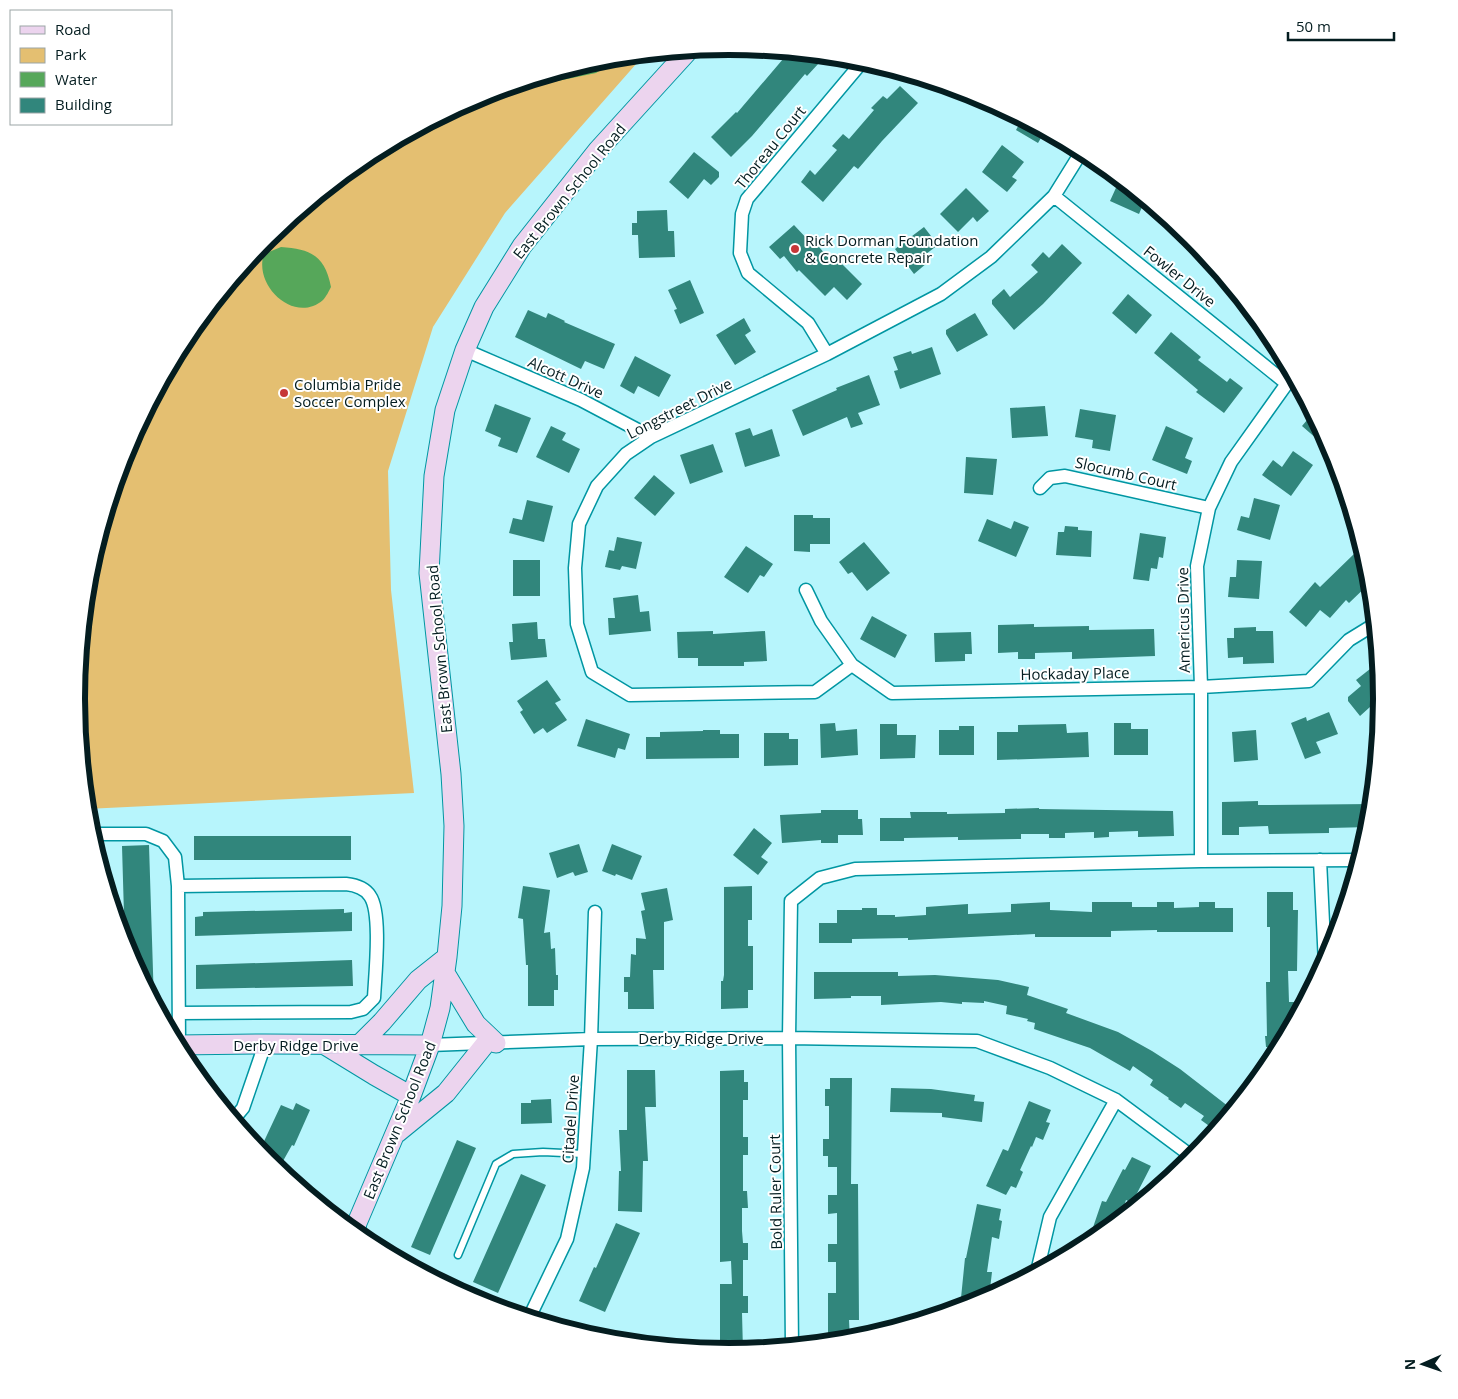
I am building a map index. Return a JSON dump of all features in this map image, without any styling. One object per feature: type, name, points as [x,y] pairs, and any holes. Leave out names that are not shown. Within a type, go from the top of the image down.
[{"type":"main road","name":"East Brown School Road","points":[[356,1224],[411,1096],[430,1045],[440,1008],[446,965],[452,906],[453,808],[429,573],[434,476],[445,410],[465,350],[484,307],[522,246],[598,150],[683,56]]},
{"type":"main road","points":[[359,1045],[382,1022],[418,980],[446,965],[476,1024],[491,1043],[446,1093],[394,1135]]},
{"type":"main road","points":[[324,1044],[411,1096]]},
{"type":"main road","name":"Derby Ridge Drive","points":[[185,1045],[430,1045]]},
{"type":"street","name":"Thoreau Court","points":[[827,354],[808,323],[748,273],[740,253],[740,230],[742,214],[747,199],[857,68]]},
{"type":"street","name":"Longstreet Drive","points":[[852,665],[815,692],[630,695],[592,672],[577,624],[575,568],[579,524],[598,486],[626,454],[651,437],[827,354],[941,294],[991,257],[1054,196],[1078,158]]},
{"type":"street","name":"Fowler Drive","points":[[1054,196],[1287,378]]},
{"type":"street","name":"Alcott Drive","points":[[465,350],[581,400],[651,437]]},
{"type":"street","name":"Americus Drive","points":[[1201,861],[1201,687],[1197,566],[1209,508],[1231,462],[1288,380]]},
{"type":"street","name":"Slocumb Court","points":[[1040,488],[1050,478],[1065,476],[1209,508]]},
{"type":"street","name":"Hockaday Place","points":[[806,590],[821,621],[852,665],[892,693],[1201,687],[1309,681],[1349,640],[1369,628]]},
{"type":"street","points":[[99,834],[146,834],[163,841],[175,857],[178,886],[178,1034]]},
{"type":"street","points":[[1320,860],[1324,946]]},
{"type":"street","points":[[1201,861],[1353,860]]},
{"type":"street","name":"Bold Ruler Court","points":[[792,1341],[789,1038],[791,901],[820,878],[855,869],[1201,861]]},
{"type":"street","points":[[178,886],[354,885],[363,889],[371,896],[376,914],[377,942],[374,998],[363,1009],[351,1012],[179,1013]]},
{"type":"street","name":"Citadel Drive","points":[[531,1313],[567,1239],[584,1168],[595,912]]},
{"type":"street","name":"Derby Ridge Drive","points":[[430,1045],[591,1039],[789,1038],[976,1041],[1050,1068],[1116,1100],[1187,1153]]},
{"type":"street","points":[[237,1115],[243,1108],[264,1044]]},
{"type":"street","points":[[1039,1265],[1050,1216],[1116,1100]]},
{"type":"lane","points":[[458,1255],[496,1164],[513,1154],[543,1152],[584,1154]]},
{"type":"green space","name":"Columbia Pride Soccer Complex","points":[[638,62],[505,213],[433,327],[388,471],[391,590],[414,793],[94,809],[86,742],[86,657],[90,615],[106,533],[119,492],[151,414],[193,341],[244,275],[304,215],[371,164],[407,141],[444,121],[522,89],[603,67]]},
{"type":"water","points":[[606,67],[596,73],[540,83]]},
{"type":"water","points":[[281,247],[308,252],[320,261],[325,268],[331,287],[323,300],[312,306],[300,308],[289,305],[278,298],[270,289],[264,278],[262,266],[264,254]]},
{"type":"building","points":[[784,58],[819,63],[807,76],[805,74],[752,136],[731,157],[711,137],[737,113]]},
{"type":"building","points":[[900,86],[918,103],[858,169],[854,166],[823,202],[801,182],[810,170],[815,175],[837,150],[832,146],[843,134],[849,139],[874,110],[871,108],[883,96],[887,99]]},
{"type":"building","points":[[1019,124],[1042,136],[1038,143],[1016,130]]},
{"type":"building","points":[[1002,145],[1024,162],[1012,177],[1017,180],[1007,192],[982,172]]},
{"type":"building","points":[[694,152],[719,172],[719,177],[711,185],[704,179],[688,199],[669,182]]},
{"type":"building","points":[[1117,185],[1143,206],[1139,214],[1110,201]]},
{"type":"building","points":[[966,188],[989,211],[977,222],[973,217],[958,232],[940,214]]},
{"type":"building","points":[[667,210],[668,231],[674,231],[675,257],[639,258],[638,235],[632,235],[632,223],[637,223],[637,211]]},
{"type":"building","points":[[794,225],[810,242],[813,240],[833,263],[837,259],[862,284],[847,300],[834,287],[825,296],[799,270],[797,272],[784,256],[780,259],[769,247]]},
{"type":"building","points":[[924,227],[938,245],[922,257],[927,263],[914,274],[895,249]]},
{"type":"building","points":[[1062,244],[1082,263],[1043,304],[1014,330],[992,304],[992,300],[1004,289],[1010,297],[1038,272],[1031,265],[1043,252],[1049,258]]},
{"type":"building","points":[[690,280],[704,313],[680,324],[674,310],[677,309],[668,290]]},
{"type":"building","points":[[1128,294],[1152,315],[1136,334],[1112,313]]},
{"type":"building","points":[[528,310],[546,318],[548,313],[615,344],[604,369],[585,361],[581,369],[515,337]]},
{"type":"building","points":[[975,313],[988,335],[957,352],[946,334],[946,330]]},
{"type":"building","points":[[744,318],[751,331],[745,335],[756,352],[735,365],[716,335]]},
{"type":"building","points":[[1171,332],[1201,357],[1198,360],[1227,382],[1230,378],[1243,388],[1224,413],[1196,392],[1198,390],[1154,353]]},
{"type":"building","points":[[932,347],[941,374],[900,389],[894,371],[898,370],[893,357],[911,351],[912,354]]},
{"type":"building","points":[[635,356],[671,375],[659,397],[638,386],[634,394],[620,386]]},
{"type":"building","points":[[869,375],[880,405],[858,413],[863,424],[851,428],[847,417],[803,436],[792,410],[837,390],[836,388]]},
{"type":"building","points":[[495,404],[531,418],[517,453],[498,446],[501,438],[485,431]]},
{"type":"building","points":[[1045,406],[1048,436],[1012,438],[1010,408]]},
{"type":"building","points":[[1080,409],[1116,415],[1110,451],[1092,448],[1093,440],[1075,437]]},
{"type":"building","points":[[1309,418],[1318,440],[1302,426]]},
{"type":"building","points":[[551,426],[566,433],[562,440],[580,449],[569,473],[536,457]]},
{"type":"building","points":[[1166,426],[1193,438],[1185,458],[1192,461],[1187,474],[1152,460]]},
{"type":"building","points":[[750,428],[753,436],[772,429],[780,456],[745,467],[735,433]]},
{"type":"building","points":[[713,444],[723,472],[690,484],[680,455]]},
{"type":"building","points":[[1293,451],[1313,465],[1291,496],[1262,475],[1273,460],[1282,467]]},
{"type":"building","points":[[966,457],[997,459],[993,495],[964,493]]},
{"type":"building","points":[[654,475],[675,493],[655,516],[634,498]]},
{"type":"building","points":[[1254,498],[1280,505],[1270,540],[1237,530],[1241,516],[1249,518]]},
{"type":"building","points":[[527,500],[553,506],[544,542],[509,533],[513,518],[522,520]]},
{"type":"building","points":[[794,515],[813,515],[813,518],[830,518],[830,544],[810,544],[810,552],[794,551]]},
{"type":"building","points":[[987,519],[1011,529],[1014,521],[1029,527],[1016,557],[978,541]]},
{"type":"building","points":[[1065,526],[1078,527],[1078,530],[1092,531],[1091,557],[1056,555],[1058,532],[1064,532]]},
{"type":"building","points":[[1140,533],[1166,537],[1163,558],[1159,557],[1157,569],[1151,568],[1149,581],[1133,579]]},
{"type":"building","points":[[617,537],[642,542],[636,569],[622,566],[620,570],[605,567],[609,550],[614,551]]},
{"type":"building","points":[[864,542],[890,573],[867,591],[852,572],[848,574],[839,562]]},
{"type":"building","points":[[746,546],[773,564],[764,577],[760,575],[748,593],[724,577]]},
{"type":"building","points":[[1355,553],[1357,555],[1364,589],[1349,603],[1346,600],[1330,618],[1320,610],[1306,627],[1289,612],[1315,582],[1320,587]]},
{"type":"building","points":[[513,560],[540,560],[540,596],[513,596]]},
{"type":"building","points":[[1237,560],[1262,561],[1259,599],[1228,597],[1230,577],[1236,577]]},
{"type":"building","points":[[638,595],[640,612],[649,611],[651,631],[609,635],[608,618],[615,618],[613,598]]},
{"type":"building","points":[[872,616],[907,635],[895,658],[860,639]]},
{"type":"building","points":[[537,622],[538,639],[545,639],[547,657],[511,660],[509,642],[513,642],[512,624]]},
{"type":"building","points":[[1034,624],[1034,627],[1089,626],[1089,630],[1154,629],[1155,656],[1072,659],[1072,652],[1035,653],[1035,659],[1018,659],[1018,652],[998,653],[998,625]]},
{"type":"building","points":[[1256,627],[1256,631],[1273,631],[1274,663],[1243,664],[1243,657],[1228,658],[1227,638],[1234,638],[1234,628]]},
{"type":"building","points":[[713,631],[713,634],[765,631],[767,661],[744,662],[744,666],[698,666],[698,658],[678,658],[677,632]]},
{"type":"building","points":[[971,632],[972,654],[965,654],[965,661],[935,662],[934,633]]},
{"type":"building","points":[[1370,669],[1373,672],[1373,711],[1370,707],[1360,716],[1348,701],[1348,697],[1361,686],[1356,680]]},
{"type":"building","points":[[547,680],[561,700],[555,703],[567,720],[547,733],[543,728],[534,734],[520,712],[523,710],[517,701]]},
{"type":"building","points":[[1329,712],[1338,734],[1316,742],[1321,753],[1305,759],[1291,723],[1306,717],[1307,721]]},
{"type":"building","points":[[586,719],[630,734],[625,750],[618,748],[615,758],[577,746]]},
{"type":"building","points":[[835,723],[836,731],[857,729],[858,755],[821,758],[820,724]]},
{"type":"building","points":[[1114,723],[1131,723],[1131,729],[1148,729],[1148,755],[1114,755]]},
{"type":"building","points":[[880,724],[897,724],[897,735],[916,735],[915,758],[880,759]]},
{"type":"building","points":[[1066,724],[1067,733],[1088,732],[1089,757],[997,760],[997,732],[1018,732],[1018,725]]},
{"type":"building","points":[[959,726],[974,726],[974,755],[939,755],[939,730],[959,730]]},
{"type":"building","points":[[720,730],[720,734],[739,734],[739,758],[646,759],[646,737],[660,737],[660,732]]},
{"type":"building","points":[[1256,730],[1258,760],[1234,762],[1232,732]]},
{"type":"building","points":[[764,733],[789,733],[789,739],[798,739],[798,765],[764,766]]},
{"type":"building","points":[[1258,801],[1258,805],[1365,804],[1361,827],[1329,828],[1329,833],[1269,834],[1268,826],[1239,827],[1239,835],[1222,835],[1222,802]]},
{"type":"building","points":[[1005,809],[1173,811],[1174,836],[1138,837],[1138,831],[1109,832],[1109,837],[1094,838],[1094,832],[1065,833],[1065,838],[1049,838],[1049,834],[1021,834],[1021,839],[958,840],[958,837],[904,838],[904,841],[880,841],[880,818],[911,818],[910,812],[947,812],[947,814],[1005,813]]},
{"type":"building","points":[[821,810],[858,810],[858,819],[862,819],[863,835],[838,835],[838,843],[821,843],[821,840],[782,843],[780,815],[821,813]]},
{"type":"building","points":[[754,828],[772,843],[761,857],[768,862],[758,875],[733,855]]},
{"type":"building","points":[[194,836],[351,836],[351,860],[194,860]]},
{"type":"building","points":[[579,844],[588,872],[575,876],[573,872],[557,878],[549,853]]},
{"type":"building","points":[[612,844],[642,856],[632,880],[602,871]]},
{"type":"building","points":[[149,845],[154,990],[124,920],[122,846]]},
{"type":"building","points":[[523,886],[550,890],[544,933],[550,932],[551,949],[555,948],[558,990],[554,990],[554,1006],[528,1006],[528,965],[526,965],[523,919],[518,918]]},
{"type":"building","points":[[752,886],[752,920],[748,920],[748,946],[753,946],[753,990],[748,990],[748,1008],[721,1009],[721,981],[723,981],[724,975],[724,887]]},
{"type":"building","points":[[667,888],[673,920],[664,922],[664,970],[653,970],[654,1009],[628,1009],[628,992],[624,992],[624,977],[630,977],[631,954],[636,955],[636,938],[646,939],[641,911],[645,910],[641,893]]},
{"type":"building","points":[[1267,892],[1293,892],[1293,910],[1298,910],[1297,971],[1288,971],[1289,1002],[1297,1004],[1271,1048],[1266,1047],[1265,1036],[1267,1036],[1266,982],[1270,982],[1270,927],[1267,927]]},
{"type":"building","points":[[1050,902],[1050,910],[1092,912],[1092,902],[1132,902],[1132,907],[1157,907],[1157,902],[1174,902],[1174,908],[1199,907],[1199,902],[1215,902],[1215,908],[1233,908],[1233,932],[1111,931],[1111,937],[1035,937],[1035,934],[908,940],[908,938],[852,939],[852,943],[819,943],[819,923],[837,923],[837,910],[877,908],[877,915],[895,915],[895,917],[926,915],[926,907],[968,904],[968,914],[1011,912],[1011,904]]},
{"type":"building","points":[[344,909],[344,913],[352,912],[352,931],[195,936],[195,917],[203,916],[203,912]]},
{"type":"building","points":[[352,960],[353,986],[196,989],[196,965]]},
{"type":"building","points":[[814,972],[898,972],[898,976],[935,975],[998,980],[1029,987],[1027,995],[1068,1009],[1066,1013],[1118,1032],[1152,1051],[1180,1069],[1228,1106],[1211,1127],[1201,1120],[1204,1116],[1185,1103],[1181,1108],[1168,1099],[1150,1085],[1153,1080],[1133,1066],[1130,1071],[1090,1048],[1034,1029],[1035,1023],[1027,1021],[1028,1019],[1006,1014],[1007,1006],[984,1001],[984,1003],[962,1002],[962,1004],[941,1002],[881,1005],[881,996],[814,999]]},
{"type":"building","points":[[627,1070],[655,1070],[656,1107],[645,1107],[648,1161],[643,1161],[642,1212],[618,1211],[619,1171],[621,1171],[619,1130],[627,1130]]},
{"type":"building","points":[[744,1070],[744,1082],[748,1082],[748,1100],[743,1100],[743,1137],[748,1137],[748,1155],[743,1155],[743,1191],[747,1191],[748,1208],[742,1208],[742,1231],[743,1243],[748,1243],[748,1260],[743,1260],[743,1296],[748,1296],[748,1313],[742,1313],[743,1344],[720,1344],[720,1284],[732,1284],[731,1261],[720,1262],[720,1071]]},
{"type":"building","points":[[830,1078],[852,1078],[851,1184],[858,1184],[859,1320],[849,1320],[850,1333],[828,1336],[828,1293],[836,1293],[836,1262],[828,1262],[828,1244],[837,1244],[837,1213],[828,1214],[828,1195],[837,1195],[837,1167],[828,1167],[828,1156],[823,1156],[823,1139],[829,1139],[829,1106],[825,1106],[825,1089],[830,1089]]},
{"type":"building","points":[[891,1088],[931,1089],[975,1095],[974,1101],[984,1102],[982,1122],[942,1117],[942,1113],[890,1112]]},
{"type":"building","points":[[551,1099],[552,1123],[521,1124],[521,1103],[531,1103],[531,1100]]},
{"type":"building","points":[[1029,1101],[1051,1110],[1046,1122],[1050,1123],[1043,1140],[1036,1137],[1031,1146],[1020,1170],[1023,1172],[1016,1188],[1011,1186],[1006,1195],[986,1186],[1003,1149],[1008,1151]]},
{"type":"building","points":[[296,1103],[310,1110],[294,1146],[292,1145],[282,1163],[263,1144],[281,1105],[293,1110]]},
{"type":"building","points":[[457,1140],[476,1148],[430,1255],[411,1247]]},
{"type":"building","points":[[1132,1157],[1151,1166],[1133,1201],[1131,1203],[1126,1200],[1123,1210],[1091,1232],[1102,1201],[1106,1202],[1123,1169],[1125,1170]]},
{"type":"building","points":[[521,1174],[546,1185],[498,1293],[473,1282]]},
{"type":"building","points":[[977,1204],[1001,1209],[999,1220],[1002,1221],[999,1239],[992,1237],[987,1272],[992,1272],[990,1289],[984,1289],[984,1292],[967,1299],[961,1298],[966,1258]]},
{"type":"building","points":[[616,1223],[640,1233],[605,1312],[579,1301]]},
{"type":"place","name":"Rick Dorman Foundation & Concrete Repair","points":[[795,249]]},
{"type":"place","name":"Columbia Pride Soccer Complex","points":[[284,393]]}]
